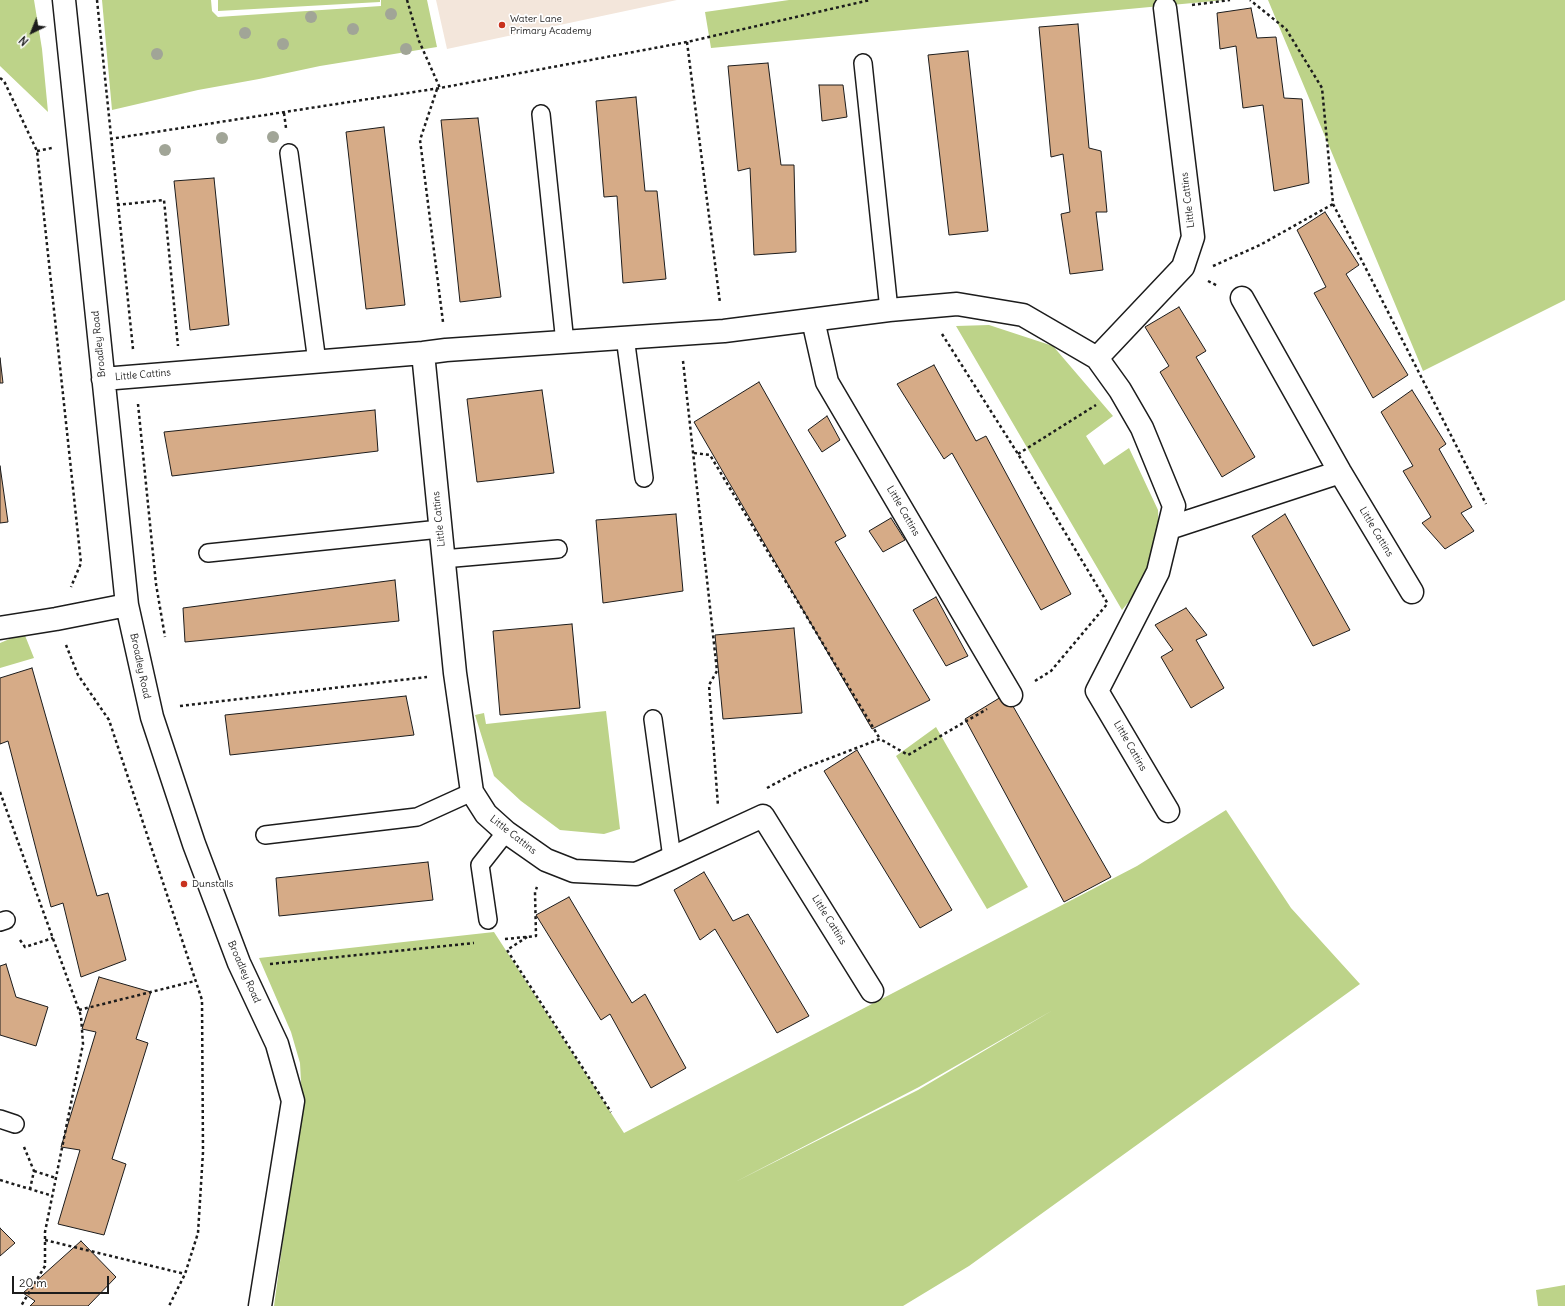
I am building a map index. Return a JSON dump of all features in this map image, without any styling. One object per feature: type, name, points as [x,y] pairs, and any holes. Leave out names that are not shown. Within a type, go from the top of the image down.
[{"type":"street","name":"Broadley Road","points":[[64,0],[127,605],[154,725],[194,844],[239,963],[278,1044],[293,1101],[260,1306]]},
{"type":"street","name":"Little Cattins","points":[[1097,358],[1183,267],[1193,237],[1165,8]]},
{"type":"street","name":"Little Cattins","points":[[1242,298],[1340,472],[1412,592]]},
{"type":"street","name":"Little Cattins","points":[[103,379],[446,350],[724,331],[889,310],[957,304],[1023,315],[1097,358],[1120,390],[1142,428],[1174,506],[1158,572],[1128,634],[1097,692],[1168,811]]},
{"type":"street","name":"Little Cattins","points":[[813,320],[827,382],[1011,695]]},
{"type":"street","name":"Little Cattins","points":[[423,353],[455,673],[472,792],[486,814],[506,832],[546,860],[574,871],[636,874],[763,816],[872,990]]},
{"type":"street","points":[[1169,528],[1340,472]]},
{"type":"street","points":[[0,628],[127,605]]},
{"type":"lane","points":[[864,63],[889,310]]},
{"type":"lane","points":[[541,114],[565,343]]},
{"type":"lane","points":[[289,153],[317,362]]},
{"type":"lane","points":[[625,337],[644,478]]},
{"type":"lane","points":[[208,553],[440,530]]},
{"type":"lane","points":[[443,559],[558,549]]},
{"type":"lane","points":[[654,719],[672,858]]},
{"type":"lane","points":[[265,835],[417,817],[472,792]]},
{"type":"lane","points":[[488,920],[480,865],[506,832]]},
{"type":"path","points":[[97,0],[156,584],[165,639]]},
{"type":"path","points":[[407,0],[418,41],[438,88],[420,140],[446,350]]},
{"type":"path","points":[[37,151],[438,88],[687,42],[870,0]]},
{"type":"path","points":[[1216,2],[1230,0]]},
{"type":"path","points":[[1250,0],[1286,29],[1322,88],[1333,204],[1486,504]]},
{"type":"path","points":[[687,42],[724,331]]},
{"type":"path","points":[[0,78],[4,81],[37,151],[81,563],[56,619],[78,675],[109,720],[202,1000],[203,1152],[198,1233],[185,1274],[169,1306]]},
{"type":"path","points":[[117,205],[164,200],[180,372]]},
{"type":"path","points":[[1183,267],[1210,267],[1260,245],[1333,204]]},
{"type":"path","points":[[1183,267],[1242,298]]},
{"type":"path","points":[[925,307],[1018,454],[1128,634]]},
{"type":"path","points":[[679,334],[694,453],[717,671],[709,685],[720,836]]},
{"type":"path","points":[[1018,454],[1120,390]]},
{"type":"path","points":[[694,453],[710,455],[880,739],[908,755],[1051,671],[1108,603]]},
{"type":"path","points":[[180,706],[455,673]]},
{"type":"path","points":[[178,699],[181,714]]},
{"type":"path","points":[[763,816],[764,790],[804,768],[880,739]]},
{"type":"path","points":[[0,792],[81,1016],[83,1044],[45,1232],[45,1266],[21,1306]]},
{"type":"path","points":[[504,939],[536,936],[535,892],[546,860]]},
{"type":"path","points":[[528,937],[507,950],[611,1112]]},
{"type":"path","points":[[281,963],[481,942]]},
{"type":"path","points":[[79,1010],[195,980]]},
{"type":"path","points":[[8,1121],[34,1171],[30,1189]]},
{"type":"path","points":[[34,1171],[56,1178]]},
{"type":"path","points":[[0,1180],[53,1196]]},
{"type":"path","points":[[45,1240],[185,1274]]},
{"type":"shaded area","name":"Water Lane Primary Academy","points":[[436,0],[677,0],[447,49]]},
{"type":"green space","points":[[0,0],[34,0],[42,49],[48,112],[0,66]]},
{"type":"green space","points":[[102,0],[211,0],[212,11],[218,17],[381,6],[381,0],[427,0],[437,47],[320,66],[198,90],[112,110]]},
{"type":"green space","points":[[218,0],[380,0],[380,2],[218,11]]},
{"type":"green space","points":[[789,0],[1225,0],[711,48],[705,12]]},
{"type":"green space","points":[[1268,0],[1565,0],[1565,300],[1423,371]]},
{"type":"green space","points":[[989,325],[1053,346],[1113,416],[1086,436],[1104,465],[1129,448],[1158,510],[1159,536],[1150,576],[1122,610],[956,326]]},
{"type":"green space","points":[[24,633],[34,658],[0,668],[0,643]]},
{"type":"green space","points":[[606,711],[620,829],[604,834],[560,830],[521,801],[494,776],[475,715],[484,713],[486,724]]},
{"type":"green space","points":[[936,727],[1028,887],[987,909],[896,756]]},
{"type":"green space","points":[[1226,810],[1291,908],[1360,984],[969,1266],[903,1306],[274,1306],[302,1101],[300,1063],[291,1032],[259,958],[494,932],[624,1133],[1137,866]],"holes":[[[1053,1010],[918,1090],[735,1182],[919,1087]]]},
{"type":"green space","points":[[1565,1285],[1565,1306],[1538,1306],[1536,1290]]},
{"type":"building","points":[[1251,8],[1257,38],[1276,37],[1284,98],[1302,99],[1309,183],[1274,191],[1263,105],[1243,108],[1236,46],[1220,49],[1217,13]]},
{"type":"building","points":[[1078,24],[1089,148],[1101,151],[1107,212],[1096,212],[1103,270],[1070,274],[1061,214],[1070,212],[1063,154],[1051,157],[1039,27]]},
{"type":"building","points":[[968,51],[988,231],[949,235],[928,55]]},
{"type":"building","points":[[768,63],[781,165],[794,165],[796,252],[754,255],[750,168],[738,171],[728,66]]},
{"type":"building","points":[[819,85],[843,85],[847,117],[822,121]]},
{"type":"building","points":[[636,97],[645,191],[657,191],[666,279],[623,283],[617,196],[604,197],[596,101]]},
{"type":"building","points":[[478,118],[501,297],[460,302],[441,120]]},
{"type":"building","points":[[384,127],[405,305],[366,309],[346,132]]},
{"type":"building","points":[[214,178],[229,325],[190,330],[174,181]]},
{"type":"building","points":[[1325,212],[1359,265],[1346,274],[1408,375],[1373,398],[1314,293],[1326,287],[1297,230]]},
{"type":"building","points":[[1179,307],[1206,351],[1196,357],[1255,457],[1222,477],[1160,372],[1169,366],[1145,327]]},
{"type":"building","points":[[0,358],[3,383],[0,383]]},
{"type":"building","points":[[934,365],[976,441],[986,436],[1071,594],[1041,610],[952,453],[944,459],[897,384]]},
{"type":"building","points":[[759,382],[846,536],[835,542],[930,700],[872,729],[694,422]]},
{"type":"building","points":[[542,390],[554,473],[477,482],[467,399]]},
{"type":"building","points":[[1412,390],[1446,444],[1439,449],[1472,507],[1461,513],[1474,531],[1445,549],[1422,523],[1431,517],[1403,471],[1413,466],[1381,412]]},
{"type":"building","points":[[375,410],[378,451],[172,476],[164,432]]},
{"type":"building","points":[[827,416],[840,440],[822,452],[808,430]]},
{"type":"building","points":[[0,466],[8,522],[0,523]]},
{"type":"building","points":[[676,514],[683,591],[603,603],[596,520]]},
{"type":"building","points":[[1285,514],[1350,630],[1313,646],[1252,536]]},
{"type":"building","points":[[891,518],[905,540],[883,552],[869,531]]},
{"type":"building","points":[[395,580],[399,621],[185,642],[183,608]]},
{"type":"building","points":[[936,597],[968,656],[946,666],[913,610]]},
{"type":"building","points":[[1186,608],[1207,635],[1196,640],[1224,688],[1191,708],[1161,657],[1173,650],[1155,625]]},
{"type":"building","points":[[572,624],[580,708],[500,715],[493,631]]},
{"type":"building","points":[[794,628],[802,713],[723,719],[715,635]]},
{"type":"building","points":[[32,668],[97,896],[108,893],[126,960],[81,977],[63,903],[51,907],[8,741],[0,744],[0,678]]},
{"type":"building","points":[[1006,694],[1111,877],[1064,902],[965,719]]},
{"type":"building","points":[[406,696],[414,735],[230,755],[225,715]]},
{"type":"building","points":[[857,750],[952,910],[920,928],[824,771]]},
{"type":"building","points":[[428,862],[433,900],[279,916],[276,878]]},
{"type":"building","points":[[704,872],[733,921],[748,914],[809,1016],[777,1033],[715,929],[700,940],[674,890]]},
{"type":"building","points":[[569,897],[632,1003],[645,994],[686,1068],[651,1088],[610,1014],[601,1020],[536,915]]},
{"type":"building","points":[[6,964],[16,997],[48,1007],[36,1046],[0,1035],[0,966]]},
{"type":"building","points":[[99,977],[151,992],[136,1039],[148,1043],[112,1159],[126,1164],[104,1235],[58,1224],[80,1150],[61,1147],[96,1032],[82,1029]]},
{"type":"building","points":[[0,1228],[15,1243],[0,1256]]},
{"type":"building","points":[[81,1241],[116,1277],[88,1306],[30,1306],[35,1301],[23,1293]]},
{"type":"place","name":"Water Lane Primary Academy","points":[[502,25]]},
{"type":"place","name":"Dunstalls","points":[[184,884]]}]
